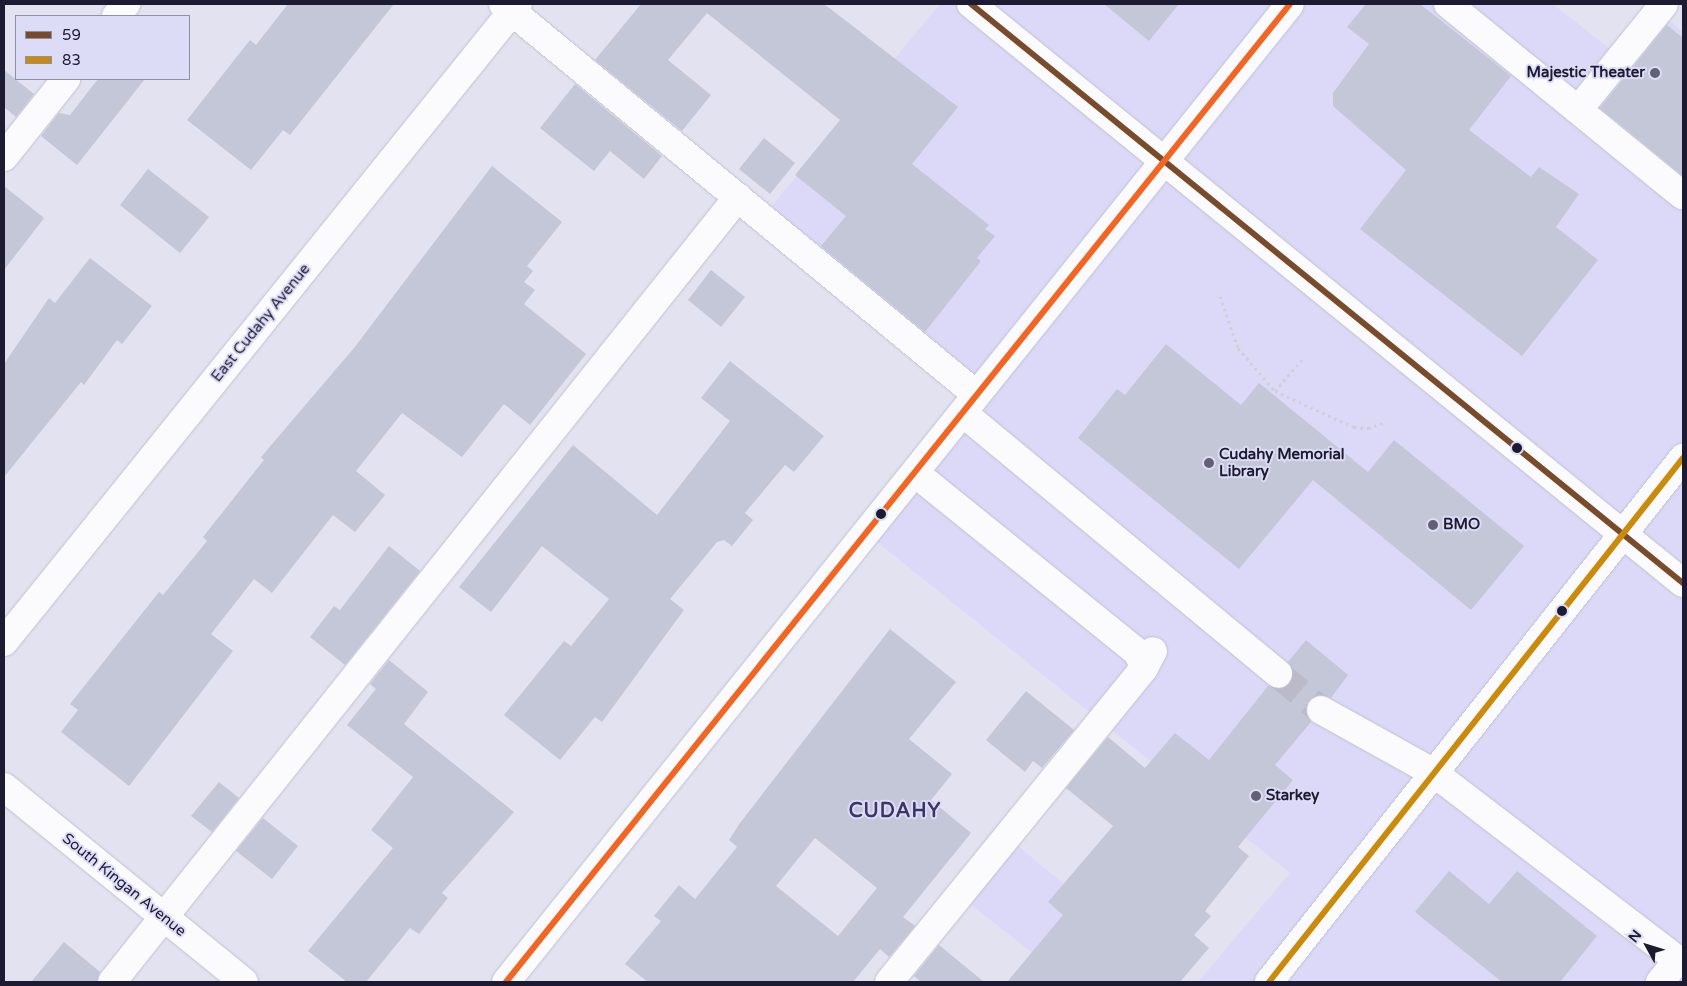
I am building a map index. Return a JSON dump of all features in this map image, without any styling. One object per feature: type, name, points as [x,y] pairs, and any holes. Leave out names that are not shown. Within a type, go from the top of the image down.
[{"type":"street","points":[[117,15],[126,4]]},
{"type":"street","points":[[971,4],[1683,583]]},
{"type":"street","points":[[506,982],[1290,4]]},
{"type":"street","points":[[1448,4],[1683,196]]},
{"type":"street","points":[[1578,110],[1664,4]]},
{"type":"street","points":[[511,6],[738,197],[970,404],[1278,674]]},
{"type":"street","name":"East Cudahy Avenue","points":[[4,642],[511,6]]},
{"type":"street","points":[[4,157],[65,80]]},
{"type":"street","points":[[112,982],[738,197]]},
{"type":"street","points":[[1269,982],[1683,458]]},
{"type":"street","points":[[889,982],[1148,660],[914,473]]},
{"type":"street","points":[[1321,710],[1434,773],[1681,962],[1660,982]]},
{"type":"street","name":"South Kingan Avenue","points":[[4,787],[244,982]]},
{"type":"path","points":[[1220,296],[1238,348],[1275,391],[1354,427],[1368,428],[1383,423]]},
{"type":"path","points":[[1275,391],[1304,357]]},
{"type":"shaded area","points":[[940,4],[1553,4],[1620,57],[1658,11],[1683,32],[1683,982],[1198,982],[1290,873],[866,533],[977,395],[762,218]]},
{"type":"shaded area","points":[[1006,836],[1182,982],[1069,982],[959,895]]},
{"type":"building","points":[[288,4],[394,4],[290,135],[283,130],[251,170],[187,120],[250,40],[256,45]]},
{"type":"building","points":[[641,4],[824,4],[958,107],[912,164],[989,225],[985,229],[995,236],[977,258],[981,261],[925,332],[821,246],[846,216],[795,175],[840,120],[707,13],[668,60],[711,95],[682,131],[595,60]]},
{"type":"building","points":[[1104,4],[1179,4],[1149,41]]},
{"type":"building","points":[[1366,4],[1420,4],[1511,76],[1469,130],[1531,177],[1539,167],[1579,194],[1556,227],[1598,260],[1522,356],[1360,229],[1406,170],[1333,106],[1333,93],[1369,44],[1347,27]]},
{"type":"building","name":"Majestic Theater","points":[[1667,25],[1683,38],[1683,176],[1600,108]]},
{"type":"building","points":[[4,70],[34,94],[16,117],[4,107]]},
{"type":"building","points":[[97,80],[144,80],[77,165],[41,136],[59,113],[70,115]]},
{"type":"building","points":[[575,84],[662,156],[644,179],[610,151],[594,171],[540,128]]},
{"type":"building","points":[[764,138],[795,163],[770,194],[739,169]]},
{"type":"building","points":[[492,166],[562,222],[527,266],[533,271],[524,282],[535,290],[524,304],[586,354],[530,425],[504,404],[462,457],[402,413],[356,471],[385,495],[355,532],[333,515],[272,593],[254,579],[211,634],[233,651],[129,786],[61,732],[78,710],[70,704],[159,592],[163,595],[207,541],[203,537],[264,460],[261,457],[354,348]]},
{"type":"building","points":[[148,169],[209,217],[180,253],[120,205]]},
{"type":"building","points":[[4,186],[44,218],[4,270]]},
{"type":"building","points":[[90,258],[152,306],[122,344],[117,340],[84,385],[81,382],[4,477],[4,364],[49,298],[55,303]]},
{"type":"building","points":[[711,270],[745,297],[721,327],[688,300]]},
{"type":"building","name":"Cudahy Memorial Library","points":[[1166,344],[1241,405],[1259,383],[1368,472],[1394,440],[1524,546],[1471,610],[1313,480],[1239,569],[1078,438],[1117,389],[1125,395]]},
{"type":"building","points":[[730,361],[824,436],[794,472],[785,465],[745,513],[753,520],[732,546],[724,540],[717,542],[670,599],[684,610],[602,722],[595,717],[560,760],[504,715],[564,641],[571,646],[609,599],[542,546],[491,612],[459,587],[573,445],[657,515],[730,421],[701,398]]},
{"type":"building","points":[[389,546],[420,571],[345,665],[310,637],[334,606],[340,610]]},
{"type":"building","points":[[890,629],[956,682],[909,739],[952,774],[931,800],[971,833],[903,917],[915,926],[889,957],[880,949],[853,982],[648,982],[625,964],[661,921],[654,916],[679,885],[695,899],[737,847],[729,840],[740,823]],"holes":[[[815,838],[877,888],[838,936],[776,886]]]},
{"type":"building","points":[[1306,640],[1348,675],[1331,698],[1320,694],[1307,703],[1311,722],[1275,765],[1293,780],[1238,847],[1249,856],[1205,911],[1211,916],[1194,935],[1209,948],[1180,982],[1007,982],[1063,915],[1048,902],[1113,826],[1066,788],[1108,737],[1145,768],[1175,733],[1209,760],[1268,686],[1283,689],[1290,684],[1293,669],[1288,662]]},
{"type":"building","points":[[389,660],[428,692],[404,724],[514,812],[442,893],[448,898],[419,934],[410,928],[366,982],[347,982],[308,951],[393,848],[371,830],[413,777],[347,725],[376,689],[370,684]]},
{"type":"building","points":[[1026,691],[1074,730],[1042,768],[1033,761],[1025,772],[986,740]]},
{"type":"building","points":[[219,782],[239,798],[212,832],[191,816]]},
{"type":"building","points":[[263,818],[298,846],[272,879],[236,851]]},
{"type":"building","points":[[1449,871],[1489,904],[1517,871],[1597,936],[1560,982],[1502,982],[1415,912]]},
{"type":"building","points":[[64,942],[100,972],[97,982],[31,982]]},
{"type":"building","points":[[939,945],[984,982],[921,982],[914,976]]},
{"type":"tunnel","points":[[1278,674],[1321,710]]},
{"type":"transit line","name":"59","points":[[971,4],[1683,583]]},
{"type":"transit line","points":[[506,982],[1290,4]]},
{"type":"transit line","name":"83","points":[[1269,982],[1683,458]]},
{"type":"place","name":"Majestic Theater","points":[[1655,73]]},
{"type":"place","name":"Cudahy Memorial Library","points":[[1209,463]]},
{"type":"place","name":"BMO","points":[[1433,525]]},
{"type":"place","name":"Starkey","points":[[1256,796]]},
{"type":"district","name":"CUDAHY","points":[[895,811]]}]
